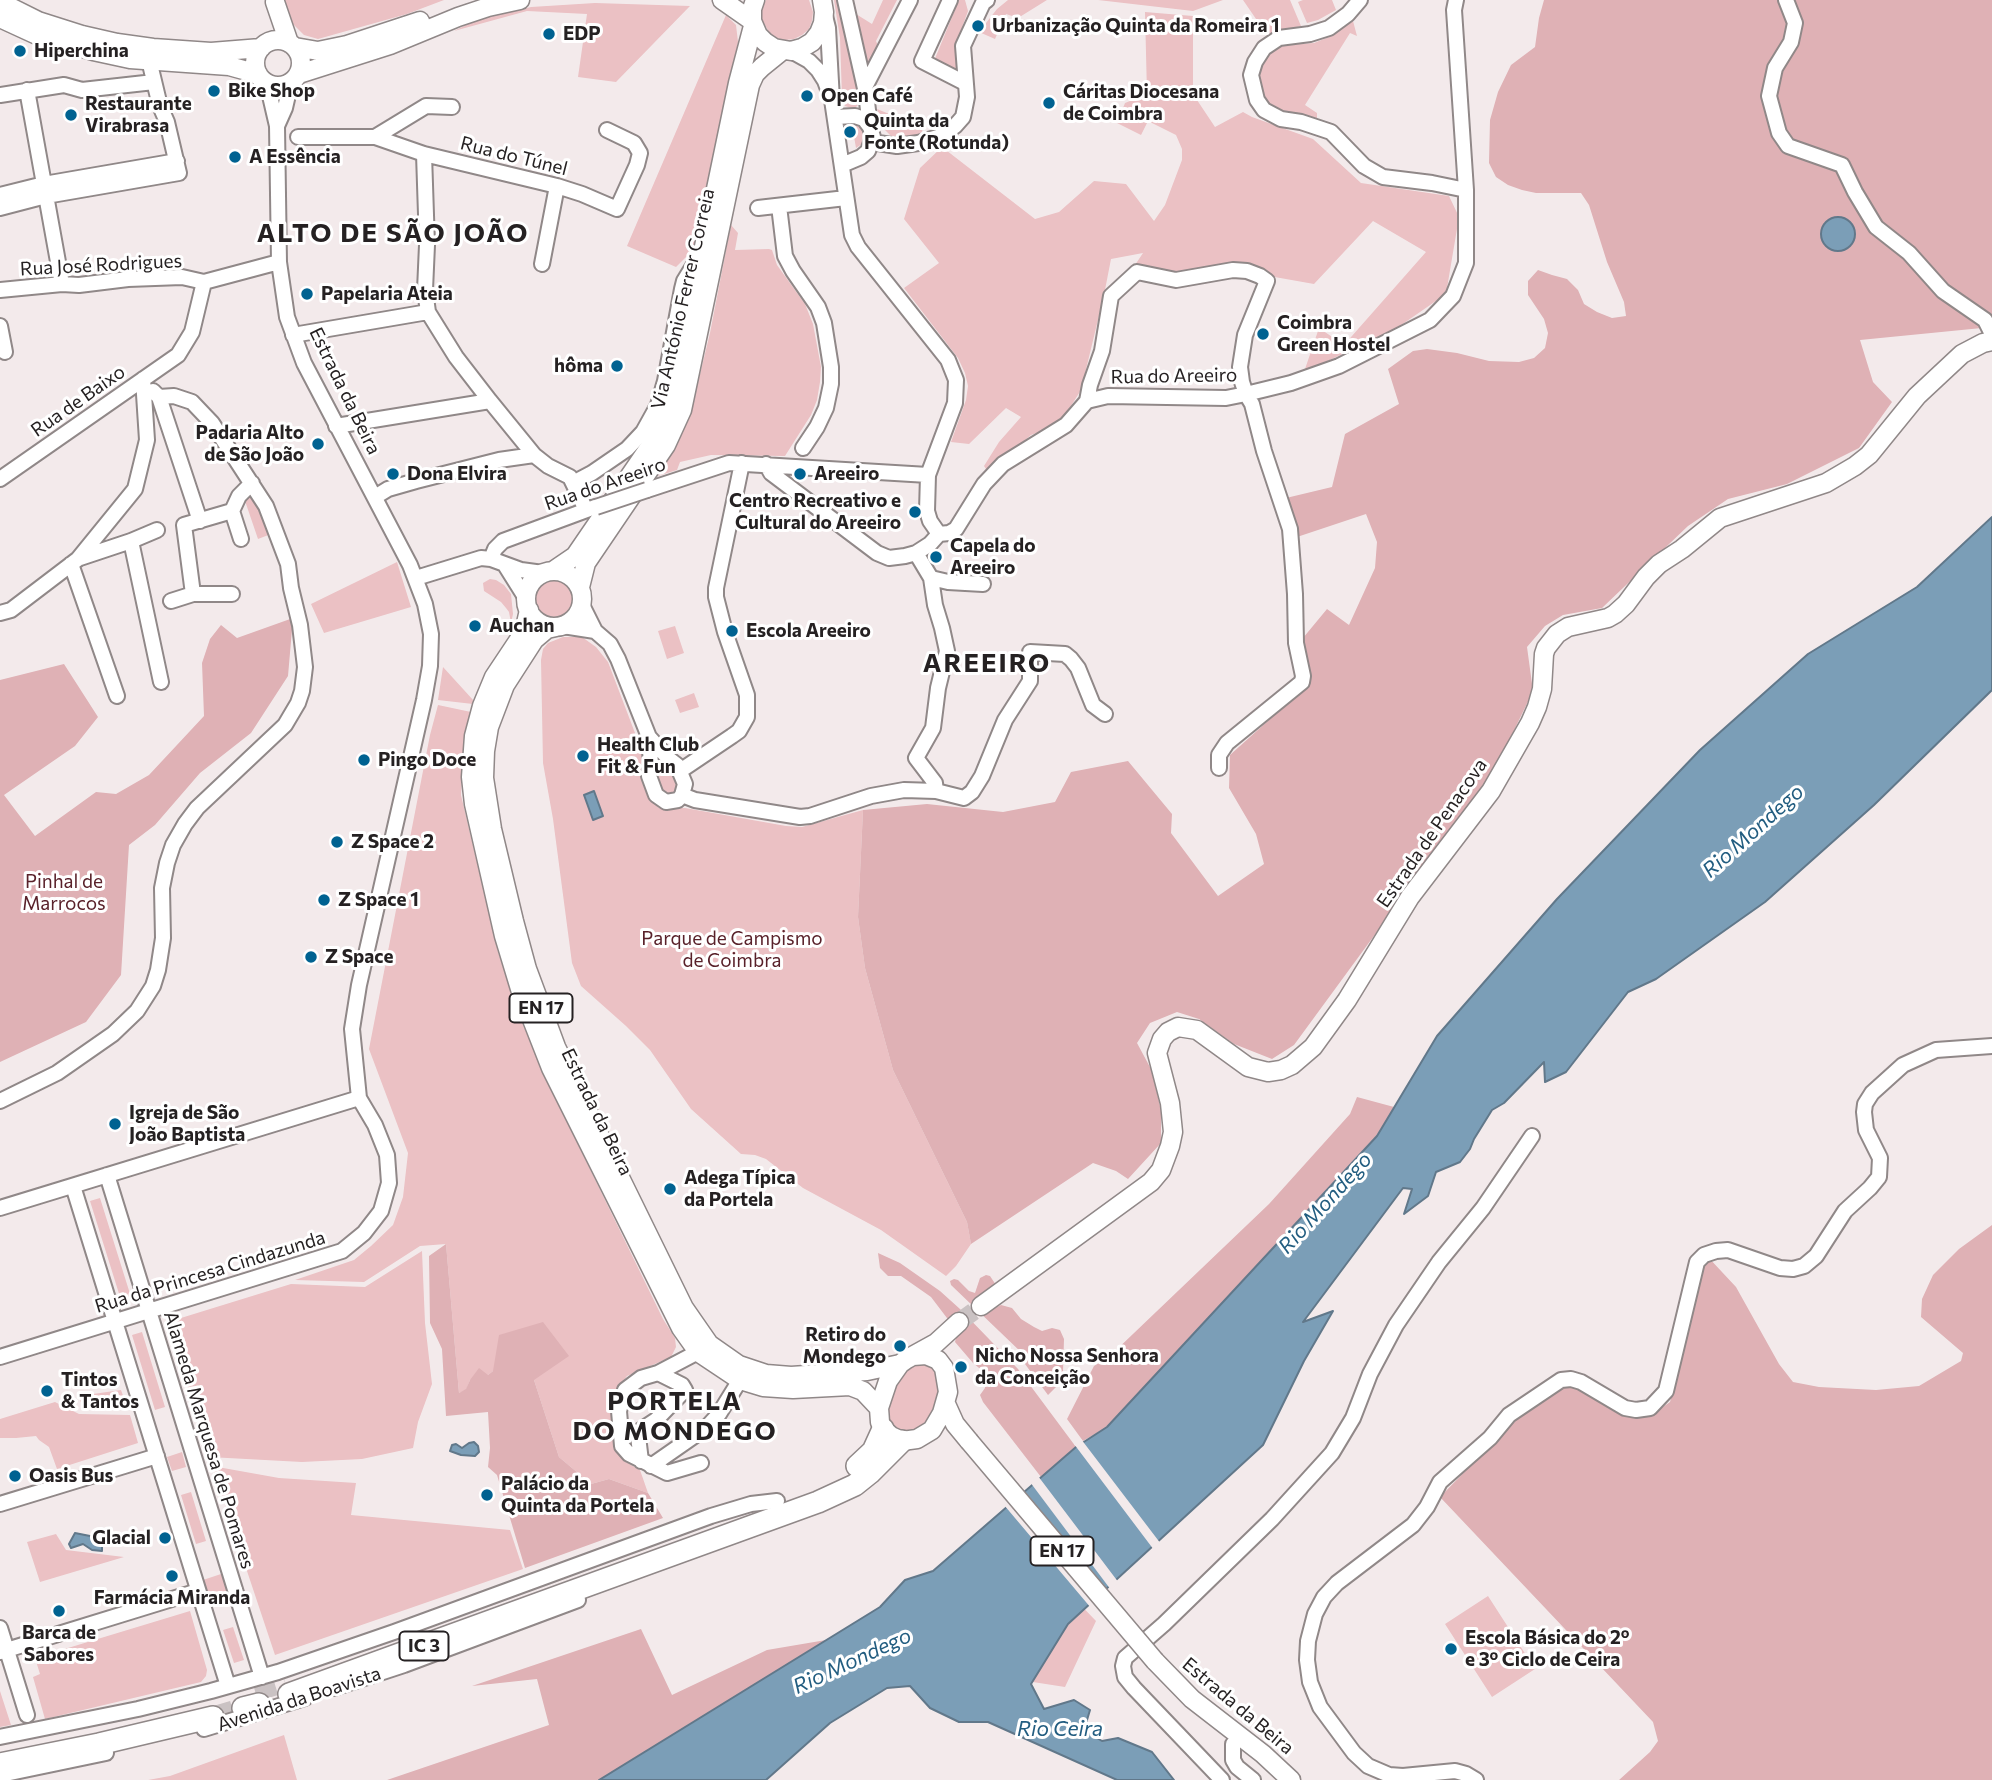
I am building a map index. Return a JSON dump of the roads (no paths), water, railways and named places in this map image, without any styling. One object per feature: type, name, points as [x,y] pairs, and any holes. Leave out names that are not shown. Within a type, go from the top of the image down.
[{"type":"highway","name":"Avenida da Boavista","points":[[287,1688],[780,1508],[814,1489],[840,1479],[861,1464],[873,1451],[881,1418]]},
{"type":"highway","name":"Avenida da Boavista","points":[[780,1508],[818,1502],[855,1485],[902,1441]]},
{"type":"highway","name":"Avenida da Boavista","points":[[0,1751],[211,1711],[99,1744],[0,1764]]},
{"type":"main road","points":[[0,2],[38,21],[82,35],[153,48],[211,52],[265,45],[276,40],[318,51],[399,29],[475,0]]},
{"type":"main road","points":[[0,18],[75,46],[130,59],[229,66],[279,86],[457,17],[520,0]]},
{"type":"main road","points":[[722,0],[753,23],[765,43],[787,50]]},
{"type":"main road","name":"Via António Ferrer Correia","points":[[548,572],[575,556],[655,439],[666,416],[675,386],[753,23],[752,9],[755,0]]},
{"type":"main road","points":[[275,1],[292,45],[301,60],[295,78]]},
{"type":"main road","points":[[262,79],[255,61],[265,45],[275,1]]},
{"type":"main road","name":"Via António Ferrer Correia","points":[[581,595],[586,564],[666,445],[682,410],[750,85],[762,67],[787,50],[802,48],[819,33],[823,23],[822,3]]},
{"type":"main road","name":"Estrada de Penacova","points":[[981,1306],[1151,1182],[1161,1170],[1173,1132],[1170,1103],[1157,1053],[1168,1032],[1178,1027],[1197,1030],[1248,1067],[1268,1072],[1292,1065],[1313,1047],[1347,1000],[1410,897],[1491,792],[1534,715],[1542,689],[1544,654],[1557,635],[1568,627],[1615,614],[1659,564],[1720,518],[1826,483],[1855,466],[1869,456],[1917,396],[1953,363],[1970,349],[1992,341]]},
{"type":"main road","points":[[548,572],[564,572],[574,578],[581,595],[575,618],[559,626],[545,625],[536,619],[528,605],[528,589],[534,580],[548,572]]},
{"type":"main road","name":"Estrada da Beira","points":[[528,605],[524,632],[501,665],[477,723],[471,777],[474,804],[504,936],[520,989],[551,1068],[681,1328],[698,1352],[740,1380],[763,1387],[793,1389],[850,1386],[863,1391],[881,1418]]},
{"type":"main road","name":"Estrada da Beira","points":[[559,626],[547,629],[534,640],[505,685],[489,727],[484,778],[492,829],[514,921],[527,969],[556,1047],[684,1308],[709,1344],[738,1364],[766,1374],[791,1376],[854,1372],[907,1360]]},
{"type":"main road","points":[[946,1335],[943,1358],[948,1392],[946,1404],[932,1430],[917,1439],[902,1441],[891,1436],[881,1418],[888,1381],[907,1360],[946,1335],[959,1322]]},
{"type":"main road","points":[[907,1360],[926,1355],[938,1360],[944,1368]]},
{"type":"main road","name":"Estrada da Beira","points":[[946,1404],[967,1444],[1191,1710],[1278,1780]]},
{"type":"main road","name":"Estrada da Beira","points":[[932,1430],[947,1433],[967,1444]]},
{"type":"main road","name":"Estrada da Beira","points":[[1150,1663],[1291,1780]]},
{"type":"street","points":[[842,164],[861,157],[868,151],[871,134],[865,87],[845,0]]},
{"type":"street","points":[[865,87],[910,0]]},
{"type":"street","points":[[950,0],[922,61],[965,83]]},
{"type":"street","points":[[1360,0],[1348,14],[1329,28],[1310,34],[1279,38],[1264,48],[1251,75],[1256,100],[1264,110],[1281,119],[1301,122],[1331,132],[1364,166],[1383,177],[1466,190],[1454,10],[1456,0]]},
{"type":"street","points":[[1786,0],[1795,23],[1791,43],[1776,68],[1769,96],[1779,133],[1788,146],[1842,165],[1876,228],[1909,253],[1943,291],[1985,320],[1992,334]]},
{"type":"street","points":[[835,117],[855,116],[864,119],[871,134],[908,146],[941,136],[955,126],[963,117],[966,107],[963,46],[981,1]]},
{"type":"street","points":[[822,3],[828,28],[832,100],[849,223],[858,247],[948,360],[956,380],[955,403],[928,475],[927,510],[930,521],[939,534]]},
{"type":"street","points":[[787,50],[809,61],[818,70],[825,80],[832,100]]},
{"type":"street","points":[[0,195],[179,173],[149,61]]},
{"type":"street","points":[[278,123],[295,78]]},
{"type":"street","points":[[262,79],[278,123],[298,137],[277,149]]},
{"type":"street","points":[[0,95],[64,85],[82,90],[154,82]]},
{"type":"street","points":[[27,90],[62,284]]},
{"type":"street","points":[[375,137],[426,106],[452,107]]},
{"type":"street","name":"Estrada da Beira","points":[[278,123],[279,262],[283,299],[293,335],[304,363],[416,578],[429,618],[431,635],[430,666],[359,985],[352,1029],[359,1098]]},
{"type":"street","name":"Rua do Túnel","points":[[298,137],[375,137],[424,154],[557,186],[617,209],[640,153],[634,143],[607,130]]},
{"type":"street","points":[[424,154],[427,245],[425,290],[428,312],[456,357],[534,455],[570,477],[591,508]]},
{"type":"street","points":[[542,264],[557,186]]},
{"type":"street","points":[[0,208],[45,190]]},
{"type":"street","name":"Rua do Areeiro","points":[[916,553],[939,534],[956,529],[984,484],[1003,464],[1066,425],[1087,401],[1108,396],[1226,398],[1246,394],[1291,383],[1339,366],[1430,320],[1453,296],[1466,263],[1466,190]]},
{"type":"street","points":[[758,208],[846,198]]},
{"type":"street","points":[[779,206],[785,256],[818,307],[824,323],[831,367],[826,408],[803,448]]},
{"type":"street","name":"Via António Ferrer Correia","points":[[573,483],[593,473],[627,449],[643,432],[659,402],[665,382],[682,289],[704,250]]},
{"type":"street","points":[[204,282],[279,262]]},
{"type":"street","points":[[1087,401],[1102,351],[1111,296],[1137,272],[1176,280],[1233,270],[1260,276],[1267,281],[1245,335],[1240,367],[1246,394],[1252,404],[1264,451],[1290,529],[1296,643],[1303,676],[1302,682],[1227,743],[1219,755],[1219,768]]},
{"type":"street","name":"Rua José Rodrigues","points":[[0,290],[128,279],[183,277],[204,282]]},
{"type":"street","name":"Rua de Baixo","points":[[0,479],[178,355],[192,332],[204,282]]},
{"type":"street","points":[[293,335],[428,312]]},
{"type":"street","points":[[0,326],[5,352]]},
{"type":"street","points":[[143,379],[159,397],[200,521]]},
{"type":"street","points":[[0,613],[11,610],[75,562],[135,489],[147,440],[143,379]]},
{"type":"street","points":[[0,1101],[57,1073],[96,1047],[137,1011],[147,997],[159,970],[162,953],[162,888],[173,845],[197,808],[285,725],[298,703],[305,677],[288,564],[274,524],[252,482],[212,423],[192,402],[174,396],[159,397]]},
{"type":"street","points":[[336,426],[490,401]]},
{"type":"street","points":[[374,497],[388,489],[416,481],[499,460],[534,455]]},
{"type":"street","name":"Rua do Areeiro","points":[[491,559],[502,541],[591,508],[729,463],[928,475]]},
{"type":"street","points":[[680,771],[739,731],[747,717],[747,695],[716,597],[742,463]]},
{"type":"street","points":[[766,464],[771,474],[877,553],[889,558],[916,553],[931,578],[947,651],[938,688],[933,728],[916,758],[935,783],[936,791]]},
{"type":"street","points":[[241,539],[232,511],[239,496],[252,482]]},
{"type":"street","points":[[193,594],[184,525],[232,511]]},
{"type":"street","points":[[75,562],[156,530]]},
{"type":"street","points":[[131,541],[162,682]]},
{"type":"street","points":[[416,578],[470,561],[491,559],[521,570],[548,572]]},
{"type":"street","points":[[75,562],[117,696]]},
{"type":"street","points":[[505,565],[528,605]]},
{"type":"street","points":[[931,578],[983,584]]},
{"type":"street","points":[[171,601],[193,594],[232,594]]},
{"type":"street","points":[[581,595],[595,631],[610,644],[618,659],[649,737],[649,776],[656,795],[672,802],[682,795],[685,784],[673,761],[649,737]]},
{"type":"street","points":[[559,626],[595,631]]},
{"type":"street","points":[[682,795],[695,800],[800,817],[904,790],[936,791],[964,798],[972,792],[982,776],[1005,720],[1030,681],[1030,653],[1065,654],[1078,668],[1093,705],[1105,715]]},
{"type":"street","points":[[651,764],[656,760],[668,758]]},
{"type":"street","points":[[1476,1780],[1455,1771],[1388,1775],[1376,1771],[1354,1753],[1320,1707],[1310,1682],[1308,1641],[1315,1614],[1324,1597],[1337,1583],[1413,1525],[1427,1507],[1440,1482],[1482,1446],[1509,1415],[1561,1380],[1581,1382],[1625,1408],[1650,1408],[1666,1391],[1697,1262],[1704,1255],[1728,1250],[1780,1268],[1804,1266],[1816,1256],[1846,1211],[1879,1177],[1880,1158],[1866,1130],[1864,1112],[1865,1104],[1872,1093],[1903,1065],[1936,1050],[1992,1046]]},
{"type":"street","points":[[0,1208],[359,1098]]},
{"type":"street","name":"Rua da Princesa Cindazunda","points":[[0,1357],[342,1251],[364,1233],[381,1211],[389,1183],[387,1154],[375,1125],[359,1098]]},
{"type":"street","points":[[1222,1780],[1134,1688],[1125,1676],[1125,1658],[1272,1520],[1332,1453],[1353,1418],[1370,1374],[1396,1325],[1439,1262],[1483,1208],[1532,1136]]},
{"type":"street","name":"Alameda Marquesa de Pomares","points":[[107,1175],[149,1311],[248,1694]]},
{"type":"street","points":[[73,1186],[198,1591],[248,1694]]},
{"type":"street","points":[[698,1352],[658,1373],[640,1378],[625,1390],[619,1412],[622,1446],[629,1454],[667,1474],[701,1463]]},
{"type":"street","points":[[646,1463],[638,1436],[641,1430],[656,1420],[685,1390],[682,1385],[658,1373]]},
{"type":"street","points":[[646,1463],[707,1427],[719,1414],[740,1380]]},
{"type":"street","points":[[0,1504],[157,1456]]},
{"type":"street","name":"Avenida da Boavista","points":[[0,1737],[127,1712],[248,1694],[394,1632],[711,1516],[751,1504],[780,1508],[763,1530],[404,1665],[216,1726],[0,1775]]},
{"type":"street","points":[[3,1651],[198,1591]]},
{"type":"street","points":[[0,1628],[3,1651],[27,1715]]},
{"type":"street","points":[[1233,1744],[1233,1760],[1237,1767],[1253,1780]]},
{"type":"water","points":[[1838,217],[1850,222],[1855,234],[1850,246],[1838,251],[1826,246],[1821,234],[1826,222]]},
{"type":"water","points":[[1992,517],[1992,690],[1874,805],[1765,902],[1656,979],[1628,992],[1566,1072],[1545,1082],[1544,1062],[1504,1103],[1492,1110],[1460,1162],[1436,1172],[1428,1196],[1404,1214],[1412,1189],[1403,1188],[1303,1322],[1333,1311],[1304,1361],[1263,1445],[1068,1624],[1031,1684],[1044,1709],[1074,1700],[1090,1710],[1084,1730],[1102,1741],[1118,1738],[1152,1752],[1174,1780],[1117,1780],[988,1722],[959,1722],[930,1708],[910,1686],[887,1688],[830,1723],[766,1780],[599,1780],[880,1607],[905,1580],[933,1571],[1076,1447],[1107,1427],[1377,1136],[1437,1036],[1557,899],[1700,750],[1808,654],[1917,587]]},
{"type":"water","points":[[594,791],[603,816],[593,820],[584,795]]},
{"type":"water","points":[[474,1442],[479,1452],[475,1456],[450,1451],[452,1445],[456,1444],[462,1448]]},
{"type":"water","points":[[75,1533],[90,1536],[102,1546],[102,1551],[92,1550],[83,1544],[71,1548],[69,1544]]},
{"type":"tunnel","points":[[959,1322],[981,1306]]},
{"type":"tunnel","points":[[255,1691],[285,1682]]},
{"type":"tunnel","points":[[213,1717],[243,1708]]},
{"type":"place","name":"Urbanização Quinta da Romeira 1","points":[[978,26]]},
{"type":"place","name":"EDP","points":[[549,34]]},
{"type":"place","name":"Hiperchina","points":[[20,51]]},
{"type":"place","name":"Bike Shop","points":[[214,91]]},
{"type":"place","name":"Open Café","points":[[807,96]]},
{"type":"place","name":"Cáritas Diocesana de Coimbra","points":[[1049,103]]},
{"type":"place","name":"Restaurante Virabrasa","points":[[71,115]]},
{"type":"place","name":"Quinta da Fonte (Rotunda)","points":[[850,132]]},
{"type":"place","name":"A Essência","points":[[235,157]]},
{"type":"place","name":"Papelaria Ateia","points":[[307,294]]},
{"type":"place","name":"Coimbra Green Hostel","points":[[1263,334]]},
{"type":"place","name":"hôma","points":[[617,366]]},
{"type":"place","name":"Padaria Alto de São João","points":[[318,444]]},
{"type":"place","name":"Dona Elvira","points":[[393,474]]},
{"type":"place","name":"Areeiro","points":[[800,474]]},
{"type":"place","name":"Centro Recreativo e Cultural do Areeiro","points":[[915,512]]},
{"type":"place","name":"Capela do Areeiro","points":[[936,557]]},
{"type":"place","name":"Auchan","points":[[475,626]]},
{"type":"place","name":"Escola Areeiro","points":[[732,631]]},
{"type":"place","name":"Health Club Fit & Fun","points":[[583,756]]},
{"type":"place","name":"Pingo Doce","points":[[364,760]]},
{"type":"place","name":"Z Space 2","points":[[337,842]]},
{"type":"place","name":"Z Space 1","points":[[324,900]]},
{"type":"place","name":"Z Space","points":[[311,957]]},
{"type":"place","name":"Igreja de São João Baptista","points":[[115,1124]]},
{"type":"place","name":"Adega Típica da Portela","points":[[670,1189]]},
{"type":"place","name":"Retiro do Mondego","points":[[900,1346]]},
{"type":"place","name":"Nicho Nossa Senhora da Conceição","points":[[961,1367]]},
{"type":"place","name":"Tintos & Tantos","points":[[47,1391]]},
{"type":"place","name":"Oasis Bus","points":[[15,1476]]},
{"type":"place","name":"Palácio da Quinta da Portela","points":[[487,1495]]},
{"type":"place","name":"Glacial","points":[[165,1538]]},
{"type":"place","name":"Farmácia Miranda","points":[[172,1576]]},
{"type":"place","name":"Barca de Sabores","points":[[59,1611]]},
{"type":"place","name":"Escola Básica do 2º e 3º Ciclo de Ceira","points":[[1451,1649]]},
{"type":"district","name":"ALTO DE SÃO JOÃO","points":[[393,233]]},
{"type":"district","name":"AREEIRO","points":[[987,663]]},
{"type":"district","name":"PORTELA DO MONDEGO","points":[[675,1416]]},
{"type":"water label","name":"Rio Mondego","points":[[1753,831]]},
{"type":"water label","name":"Rio Mondego","points":[[1325,1203]]},
{"type":"water label","name":"Rio Mondego","points":[[852,1661]]},
{"type":"water label","name":"Rio Ceira","points":[[1060,1729]]},
{"type":"park label","name":"Pinhal de Marrocos","points":[[64,893]]},
{"type":"park label","name":"Parque de Campismo de Coimbra","points":[[732,950]]}]
